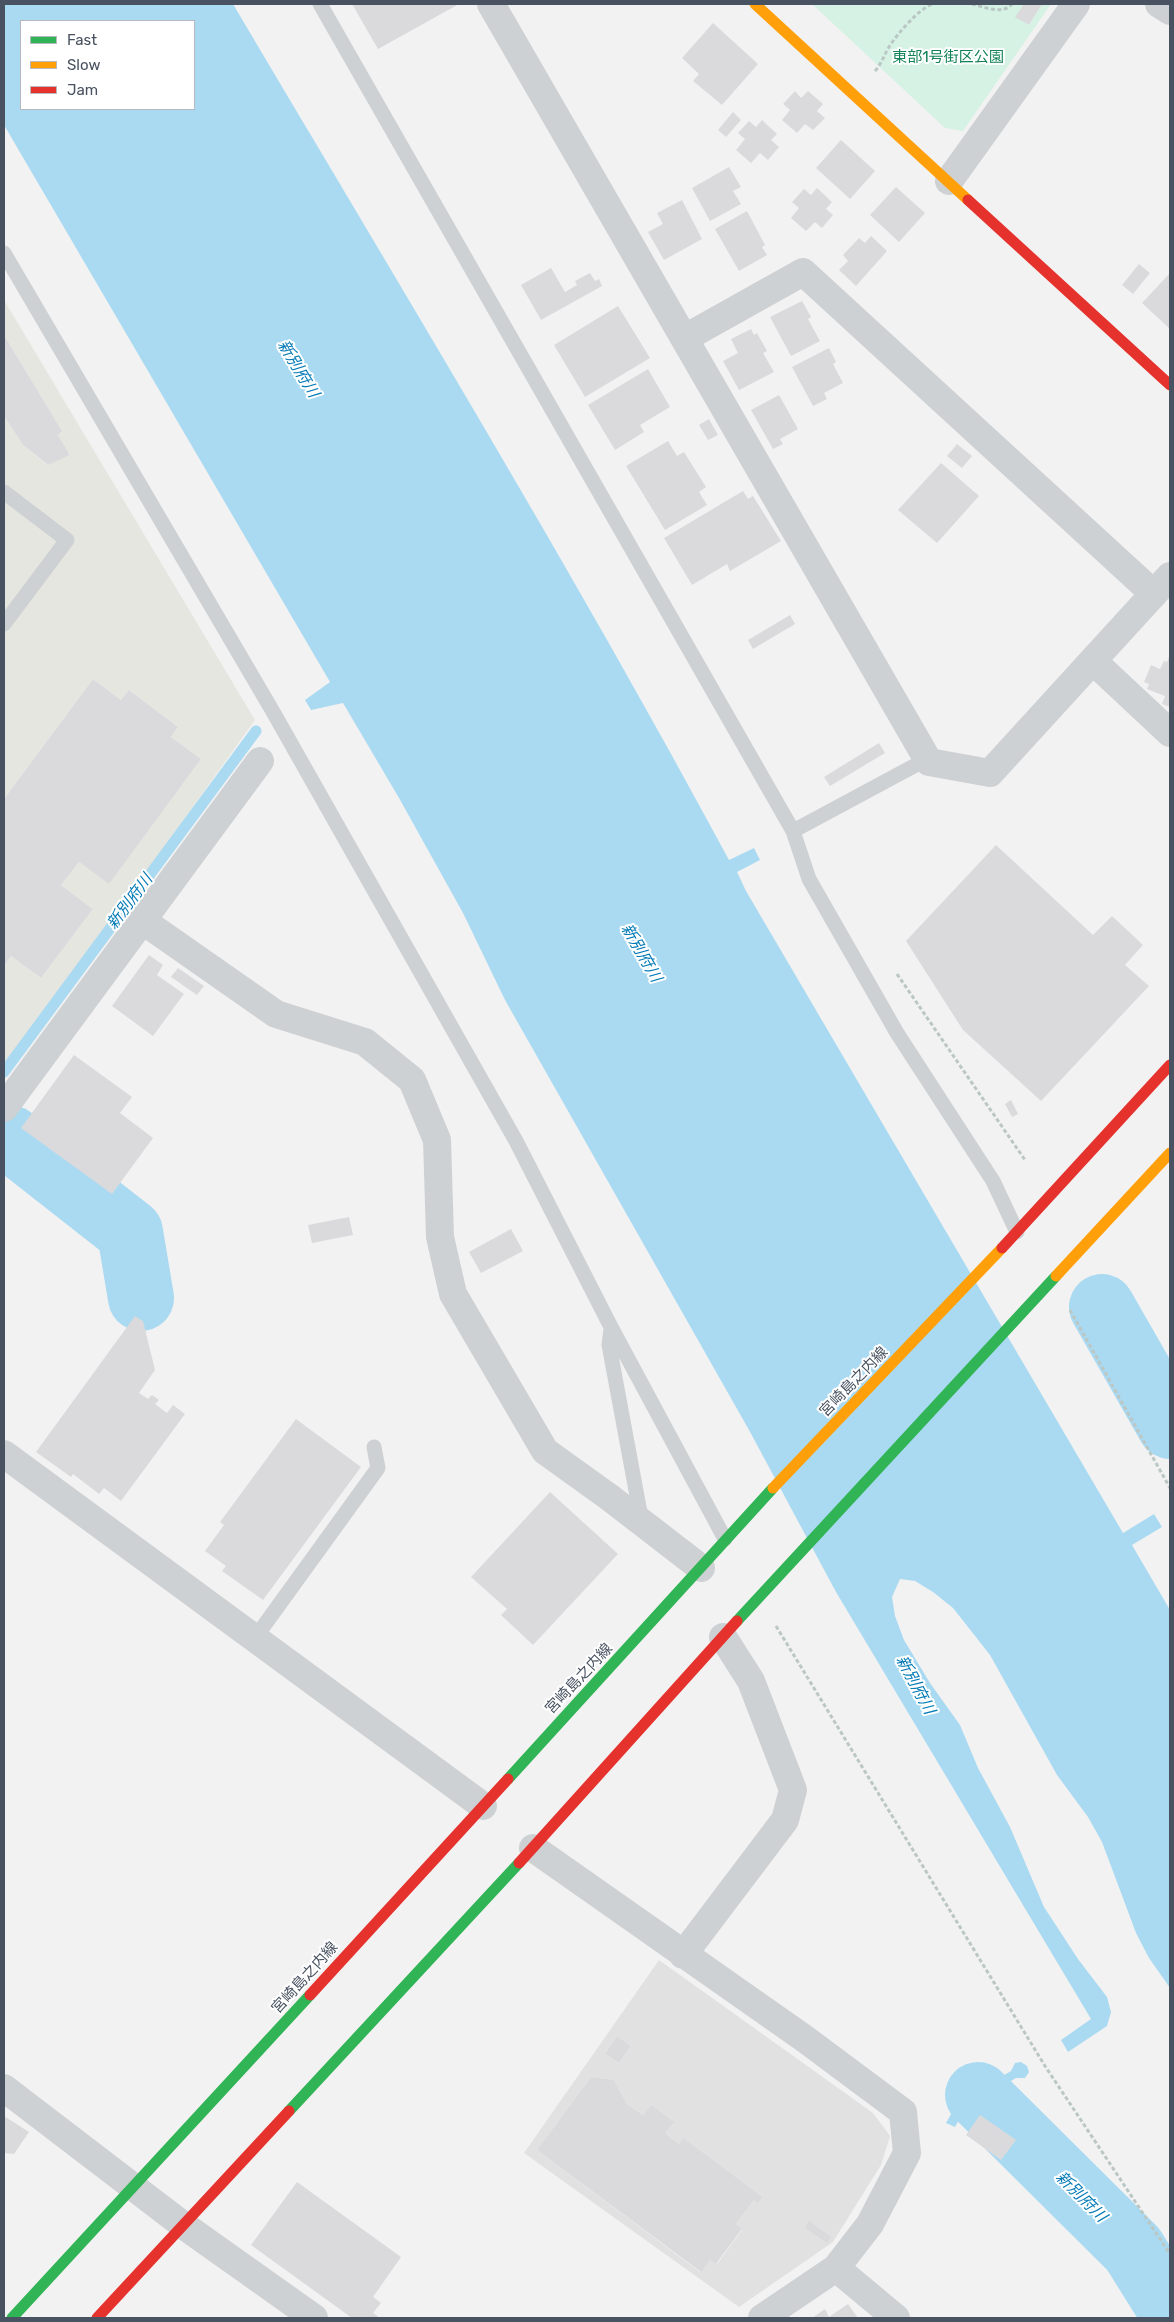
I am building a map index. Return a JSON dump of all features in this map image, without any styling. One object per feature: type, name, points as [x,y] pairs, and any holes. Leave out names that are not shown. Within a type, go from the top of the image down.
[{"type":"main road","points":[[756,4],[1170,385]]},
{"type":"main road","name":"宮崎島之内線","points":[[12,2318],[135,2187],[702,1568],[725,1539],[1017,1232],[1170,1065]]},
{"type":"main road","points":[[97,2318],[533,1848],[770,1585],[1170,1153]]},
{"type":"street","points":[[491,4],[929,762],[990,773],[1162,585],[804,272],[685,338]]},
{"type":"street","points":[[949,181],[1076,4]]},
{"type":"street","points":[[1159,4],[1170,11]]},
{"type":"street","points":[[1093,661],[1170,733]]},
{"type":"street","points":[[4,1108],[260,761]]},
{"type":"street","points":[[143,921],[276,1014],[365,1042],[412,1080],[437,1140],[440,1237],[453,1294],[545,1451],[702,1568]]},
{"type":"street","points":[[4,1454],[483,1806]]},
{"type":"street","points":[[683,1955],[785,1820],[793,1790],[752,1681],[723,1637]]},
{"type":"street","points":[[533,1848],[805,2039],[903,2112],[907,2152],[870,2224],[836,2268],[762,2318]]},
{"type":"street","points":[[4,2088],[183,2224],[314,2318]]},
{"type":"street","points":[[836,2268],[896,2318]]},
{"type":"lane","points":[[320,4],[793,831],[809,879],[897,1033],[993,1181],[1017,1232]]},
{"type":"lane","points":[[4,253],[272,710],[516,1142],[611,1327],[725,1539]]},
{"type":"lane","points":[[4,492],[67,540],[4,624]]},
{"type":"lane","points":[[793,831],[927,759]]},
{"type":"lane","points":[[611,1327],[609,1345],[642,1523]]},
{"type":"lane","points":[[255,1638],[378,1468],[374,1447]]},
{"type":"path","points":[[872,75],[884,61],[890,46],[896,38],[920,12],[932,4]]},
{"type":"path","points":[[972,4],[996,10],[1010,7],[1012,4]]},
{"type":"path","points":[[893,968],[1025,1160]]},
{"type":"path","points":[[1053,1280],[1170,1488]]},
{"type":"path","points":[[760,1597],[1046,2066],[1170,2254]]},
{"type":"shaded area","points":[[4,300],[255,720],[4,1071],[4,966],[11,956],[41,978],[93,909],[61,885],[79,862],[109,883],[201,759],[171,737],[178,727],[129,690],[121,700],[93,679],[4,799],[4,416],[23,445],[47,465],[70,455],[58,435],[62,431],[4,335]]},
{"type":"shaded area","points":[[659,1960],[873,2113],[890,2136],[881,2165],[833,2242],[739,2307],[524,2153]],"holes":[[[617,2036],[631,2046],[619,2063],[605,2054]],[[591,2077],[614,2080],[627,2104],[643,2115],[651,2105],[673,2122],[665,2133],[679,2144],[683,2139],[754,2200],[736,2224],[742,2230],[717,2264],[710,2260],[700,2272],[537,2150]]]},
{"type":"green space","name":"東部1号街区公園","points":[[812,4],[1024,4],[1016,17],[1029,25],[1042,4],[1051,4],[963,131],[945,128]]},
{"type":"water","points":[[4,4],[233,4],[548,537],[729,860],[754,848],[760,860],[737,872],[746,891],[1123,1533],[1154,1514],[1162,1527],[1132,1545],[1170,1610],[1170,1988],[1149,1958],[1136,1933],[1102,1842],[1088,1817],[1057,1775],[990,1655],[953,1608],[915,1581],[900,1579],[892,1597],[895,1616],[904,1640],[930,1683],[960,1725],[978,1768],[1010,1827],[1044,1907],[1078,1959],[1107,1997],[1111,2012],[1107,2026],[1068,2052],[1061,2040],[1091,2019],[836,1592],[749,1430],[505,1000],[463,913],[343,703],[311,710],[305,700],[330,682],[4,125]]},
{"type":"water","points":[[1021,2062],[1027,2066],[1029,2072],[1025,2078],[1016,2078],[965,2109],[955,2127],[946,2123],[958,2102],[1011,2071],[1015,2063]]},
{"type":"building","points":[[352,4],[459,4],[378,49]]},
{"type":"building","points":[[1024,4],[1042,4],[1029,25],[1015,17]]},
{"type":"building","points":[[713,23],[758,64],[722,105],[693,81],[699,74],[682,58]]},
{"type":"building","points":[[795,91],[801,98],[808,91],[823,104],[817,111],[825,118],[813,130],[805,124],[797,133],[782,120],[790,110],[783,104]]},
{"type":"building","points":[[733,112],[741,120],[726,137],[718,130]]},
{"type":"building","points":[[762,120],[777,134],[771,140],[779,147],[768,160],[760,153],[751,163],[736,150],[745,139],[738,133],[749,121],[756,127]]},
{"type":"building","points":[[841,140],[875,171],[850,199],[816,168]]},
{"type":"building","points":[[729,167],[741,187],[733,191],[741,204],[710,221],[692,188]]},
{"type":"building","points":[[896,187],[925,213],[899,242],[870,215]]},
{"type":"building","points":[[817,188],[832,202],[826,209],[833,215],[822,228],[815,222],[806,231],[791,218],[799,208],[792,202],[804,189],[811,195]]},
{"type":"building","points":[[682,200],[702,239],[664,260],[648,232],[663,224],[657,213]]},
{"type":"building","points":[[747,211],[765,245],[762,247],[767,255],[739,271],[715,229]]},
{"type":"building","points":[[871,236],[887,251],[856,286],[839,270],[848,261],[843,255],[859,238],[865,243]]},
{"type":"building","points":[[1139,264],[1150,273],[1133,294],[1122,285]]},
{"type":"building","points":[[551,268],[565,292],[577,285],[575,281],[590,273],[595,281],[599,279],[602,286],[541,320],[521,285]]},
{"type":"building","points":[[1170,273],[1170,329],[1142,303]]},
{"type":"building","points":[[802,301],[811,317],[808,319],[820,341],[791,356],[770,317]]},
{"type":"building","points":[[618,306],[650,358],[585,397],[554,345]]},
{"type":"building","points":[[751,329],[754,335],[757,333],[767,351],[763,353],[774,372],[739,390],[723,361],[738,353],[731,339]]},
{"type":"building","points":[[4,335],[62,431],[58,435],[70,455],[48,465],[23,445],[4,416]]},
{"type":"building","points":[[829,348],[836,362],[833,364],[843,383],[824,393],[827,399],[813,406],[792,367]]},
{"type":"building","points":[[648,369],[670,407],[640,425],[644,432],[615,450],[588,405]]},
{"type":"building","points":[[779,395],[798,429],[780,439],[783,444],[773,449],[751,410]]},
{"type":"building","points":[[709,419],[718,435],[708,440],[699,425]]},
{"type":"building","points":[[668,441],[677,456],[684,452],[706,487],[699,492],[707,505],[665,530],[626,466]]},
{"type":"building","points":[[957,444],[972,456],[962,468],[947,456]]},
{"type":"building","points":[[941,463],[979,496],[937,543],[898,510]]},
{"type":"building","points":[[743,491],[748,499],[753,496],[781,541],[730,571],[727,564],[692,585],[664,538]]},
{"type":"building","points":[[790,615],[795,624],[753,649],[748,640]]},
{"type":"building","points":[[1170,654],[1170,707],[1162,704],[1165,696],[1147,689],[1149,684],[1144,682],[1151,665],[1160,669],[1164,661],[1167,662]]},
{"type":"building","points":[[93,679],[121,700],[129,690],[178,727],[171,737],[201,759],[109,884],[79,862],[61,885],[93,909],[41,978],[11,956],[4,966],[4,799]]},
{"type":"building","points":[[879,743],[885,753],[830,786],[824,777]]},
{"type":"building","points":[[996,845],[1093,935],[1112,916],[1143,945],[1125,965],[1149,986],[1041,1101],[963,1030],[906,941]]},
{"type":"building","points":[[149,955],[163,965],[157,975],[184,994],[153,1036],[112,1006]]},
{"type":"building","points":[[178,968],[204,986],[197,995],[171,977]]},
{"type":"building","points":[[74,1055],[132,1097],[120,1113],[153,1138],[112,1194],[21,1128]]},
{"type":"building","points":[[1011,1100],[1018,1114],[1012,1117],[1005,1104]]},
{"type":"building","points":[[349,1217],[353,1235],[312,1243],[308,1225]]},
{"type":"building","points":[[511,1229],[523,1251],[481,1273],[469,1252]]},
{"type":"building","points":[[135,1316],[143,1321],[155,1370],[139,1393],[148,1399],[152,1395],[159,1400],[155,1404],[167,1413],[173,1405],[185,1414],[121,1501],[104,1488],[99,1494],[73,1474],[71,1477],[36,1452]]},
{"type":"building","points":[[296,1419],[361,1467],[263,1600],[222,1571],[226,1566],[205,1551],[224,1525],[220,1522]]},
{"type":"building","points":[[550,1492],[618,1554],[533,1645],[501,1615],[507,1609],[471,1577]]},
{"type":"building","points":[[617,2036],[631,2046],[619,2063],[605,2054]]},
{"type":"building","points":[[591,2077],[614,2080],[627,2104],[643,2115],[651,2105],[674,2122],[665,2133],[679,2144],[683,2138],[762,2197],[758,2203],[754,2200],[736,2224],[742,2229],[716,2264],[710,2260],[701,2272],[537,2150]]},
{"type":"building","points":[[980,2115],[1016,2140],[1001,2160],[966,2135]]},
{"type":"building","points":[[4,2116],[29,2132],[14,2154],[4,2153]]},
{"type":"building","points":[[297,2182],[401,2257],[373,2297],[381,2303],[373,2313],[380,2318],[352,2318],[251,2245]]},
{"type":"building","points":[[809,2221],[831,2237],[827,2243],[805,2228]]},
{"type":"building","points":[[848,2304],[858,2318],[812,2318],[825,2309],[829,2317]]},
{"type":"waterway","name":"新別府川","points":[[4,1072],[256,731]]},
{"type":"waterway","name":"新別府川","points":[[10,1138],[130,1232],[141,1298]]},
{"type":"waterway","name":"新別府川","points":[[1102,1307],[1170,1426]]},
{"type":"waterway","name":"新別府川","points":[[978,2095],[1133,2249],[1170,2308]]},
{"type":"traffic: fast","points":[[737,1621],[1056,1276]]},
{"type":"traffic: fast","points":[[508,1779],[773,1488]]},
{"type":"traffic: fast","points":[[289,2111],[519,1863]]},
{"type":"traffic: fast","points":[[12,2318],[310,1995]]},
{"type":"traffic: slow","points":[[755,4],[968,200]]},
{"type":"traffic: slow","points":[[1056,1276],[1170,1153]]},
{"type":"traffic: slow","points":[[773,1488],[1002,1248]]},
{"type":"traffic: jam","points":[[968,200],[1170,385]]},
{"type":"traffic: jam","points":[[1002,1248],[1170,1065]]},
{"type":"traffic: jam","points":[[519,1863],[737,1621]]},
{"type":"traffic: jam","points":[[310,1995],[508,1779]]},
{"type":"traffic: jam","points":[[97,2318],[289,2111]]}]
